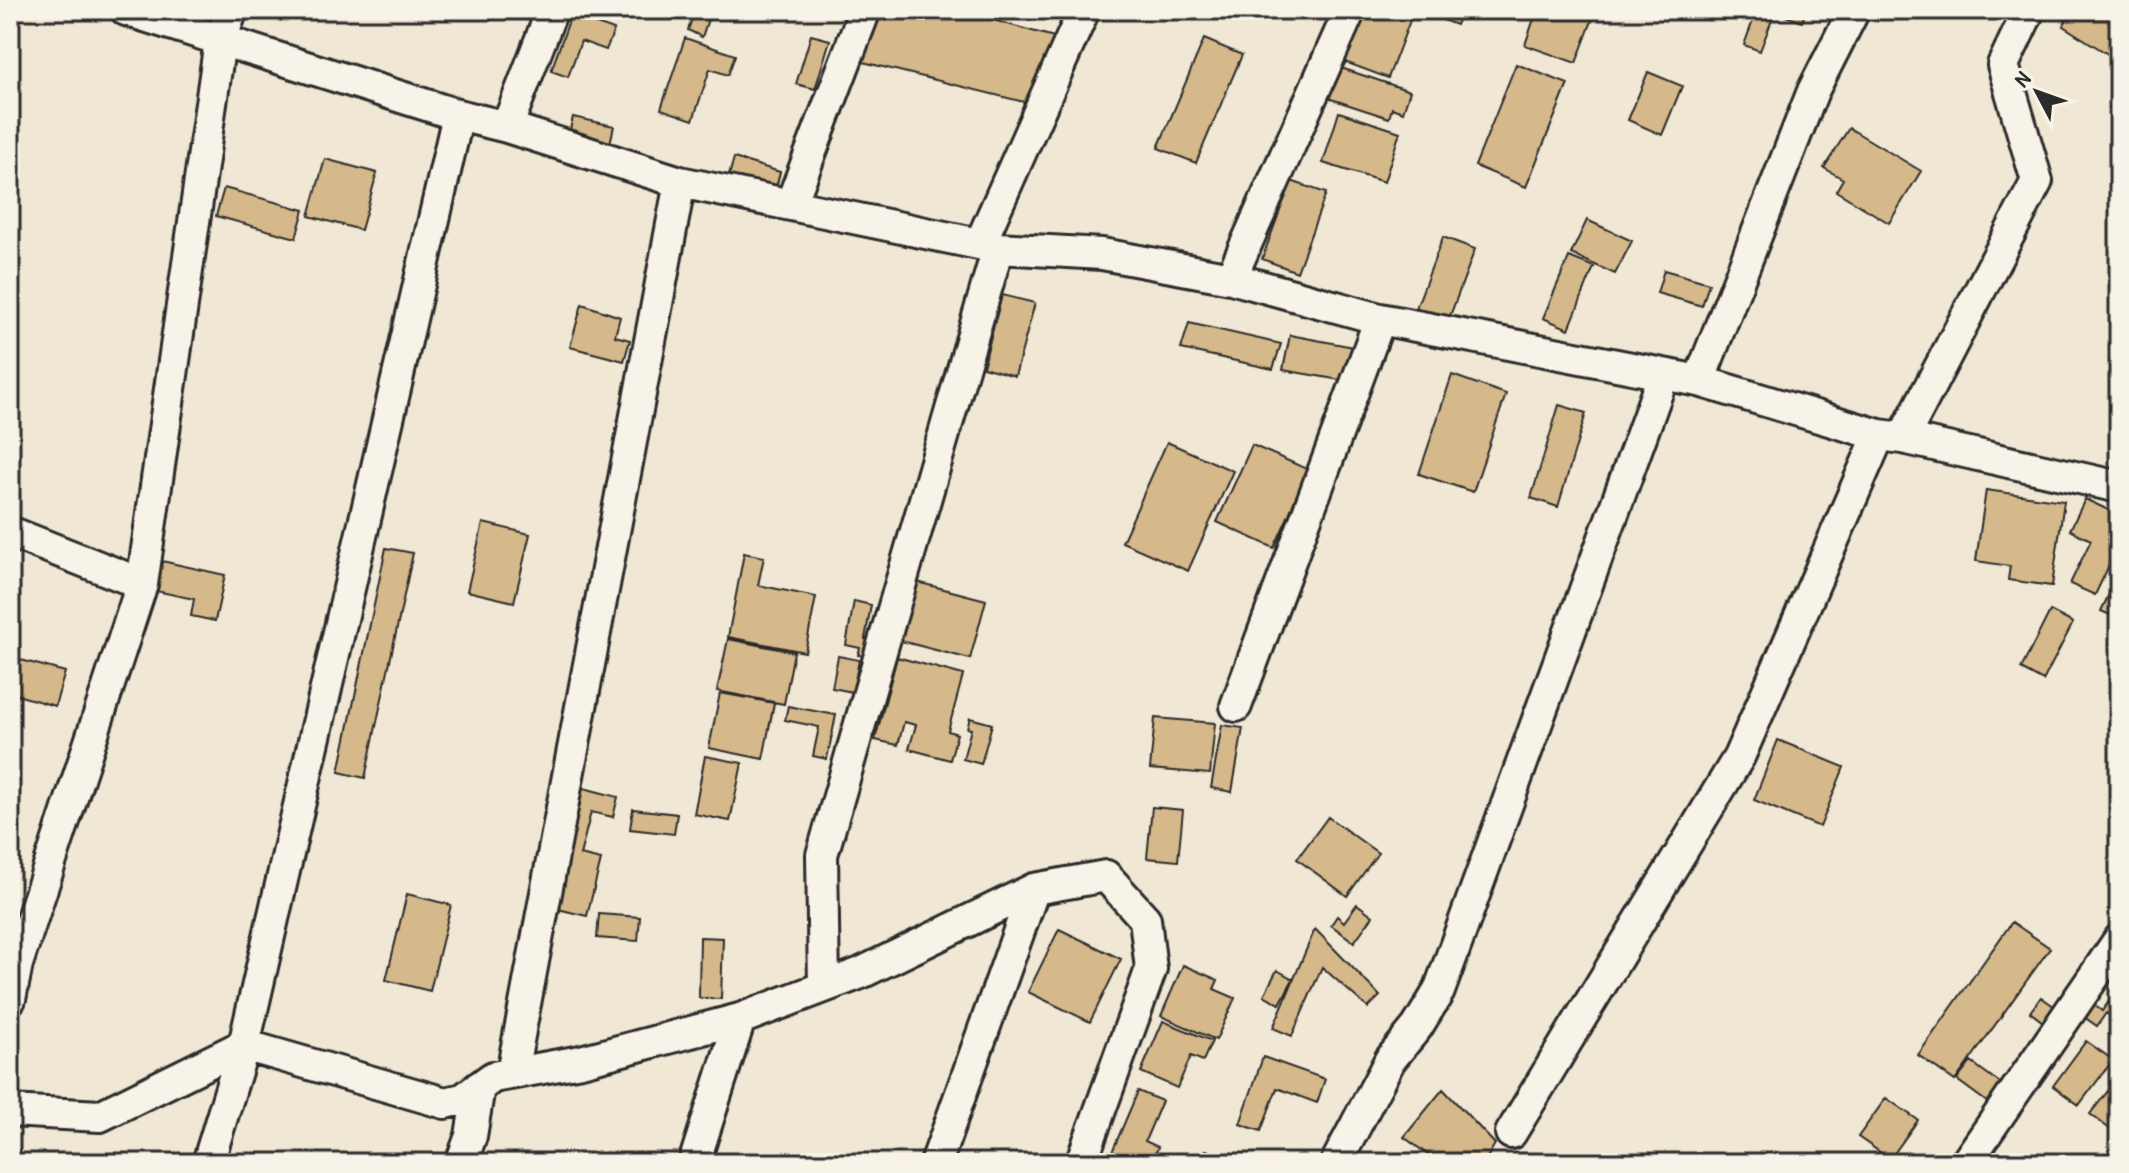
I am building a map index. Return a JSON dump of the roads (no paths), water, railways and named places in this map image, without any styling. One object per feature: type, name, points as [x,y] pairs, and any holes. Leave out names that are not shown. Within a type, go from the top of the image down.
[{"type":"street","points":[[126,10],[680,182],[989,246],[1102,254],[1231,278],[1380,319],[1699,381],[1891,436],[2119,487]]},
{"type":"street","points":[[10,999],[17,964],[142,584],[220,41],[232,10]]},
{"type":"street","points":[[507,127],[552,10]]},
{"type":"street","points":[[791,204],[865,10]]},
{"type":"street","points":[[824,987],[822,855],[989,246],[1084,10]]},
{"type":"street","points":[[1231,278],[1350,10]]},
{"type":"street","points":[[1699,381],[1813,91],[1854,10]]},
{"type":"street","points":[[1511,1133],[1739,757],[1891,436],[2037,181],[2003,65],[2029,10]]},
{"type":"street","points":[[208,1163],[244,1045],[458,115]]},
{"type":"street","points":[[512,1073],[680,182]]},
{"type":"street","points":[[1236,706],[1380,319]]},
{"type":"street","points":[[1336,1163],[1390,1060],[1417,1027],[1439,991],[1663,376]]},
{"type":"street","points":[[10,532],[142,584]]},
{"type":"street","points":[[10,1111],[100,1116],[244,1045],[445,1103],[463,1099],[493,1077],[581,1061],[740,1019],[861,973],[1034,889],[1106,876],[1145,919],[1151,969],[1081,1163]]},
{"type":"street","points":[[936,1163],[1034,889]]},
{"type":"street","points":[[1966,1163],[2119,940]]},
{"type":"street","points":[[694,1163],[740,1019]]},
{"type":"street","points":[[461,1163],[471,1136],[479,1087]]}]
